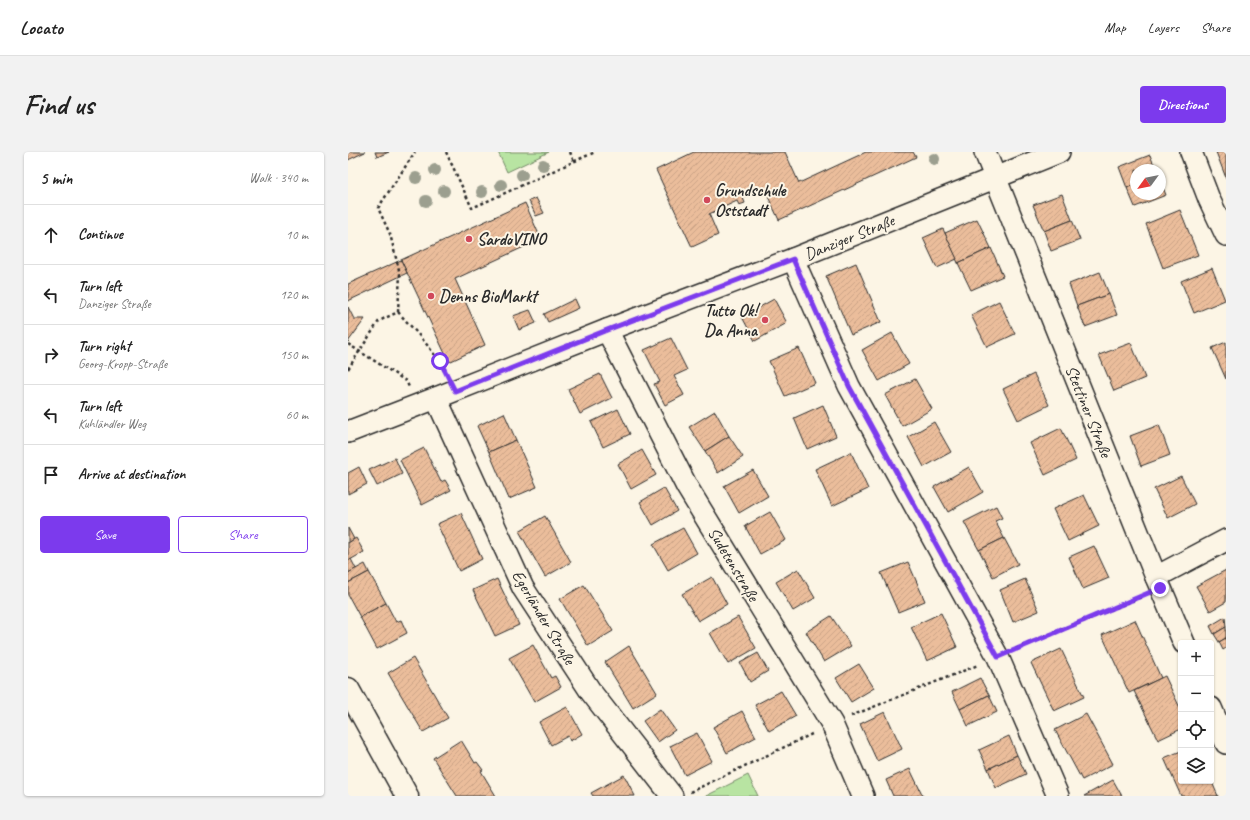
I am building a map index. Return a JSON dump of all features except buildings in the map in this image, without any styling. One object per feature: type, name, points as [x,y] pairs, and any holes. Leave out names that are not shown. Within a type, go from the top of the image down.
[{"type":"main road","points":[[348,689],[407,796]]},
{"type":"street","name":"Stettiner Straße","points":[[985,152],[1158,583],[1183,640]]},
{"type":"street","name":"Danziger Straße","points":[[348,432],[607,330],[793,259],[1059,152]]},
{"type":"street","points":[[1191,152],[1209,199],[1226,235]]},
{"type":"street","points":[[793,259],[849,386],[998,657],[1058,796]]},
{"type":"street","name":"Sudetenstraße","points":[[607,330],[686,487],[832,724],[863,796]]},
{"type":"street","name":"Egerländer Straße","points":[[437,398],[523,588],[591,692],[672,796]]},
{"type":"street","points":[[1158,583],[1226,540]]},
{"type":"street","points":[[1213,712],[1226,743]]},
{"type":"path","points":[[348,344],[406,382],[437,398],[440,361],[398,312],[400,274],[390,234],[378,208],[415,152]]},
{"type":"path","points":[[446,152],[472,208],[595,152]]},
{"type":"path","points":[[570,152],[574,162]]},
{"type":"path","points":[[348,369],[379,321],[398,312]]},
{"type":"path","points":[[998,657],[1158,583]]},
{"type":"green space","points":[[498,152],[549,152],[507,172]]},
{"type":"green space","points":[[748,775],[758,796],[706,796]]},
{"type":"place","name":"Grundschule Oststadt","points":[[707,200]]},
{"type":"place","name":"SardoVINO","points":[[469,239]]},
{"type":"place","name":"Denns BioMarkt","points":[[431,296]]},
{"type":"place","name":"Tutto Ok! Da Anna","points":[[765,320]]},
{"type":"route","points":[[440,361],[455,391],[607,330],[793,259],[849,386],[998,657],[1160,588]]}]
